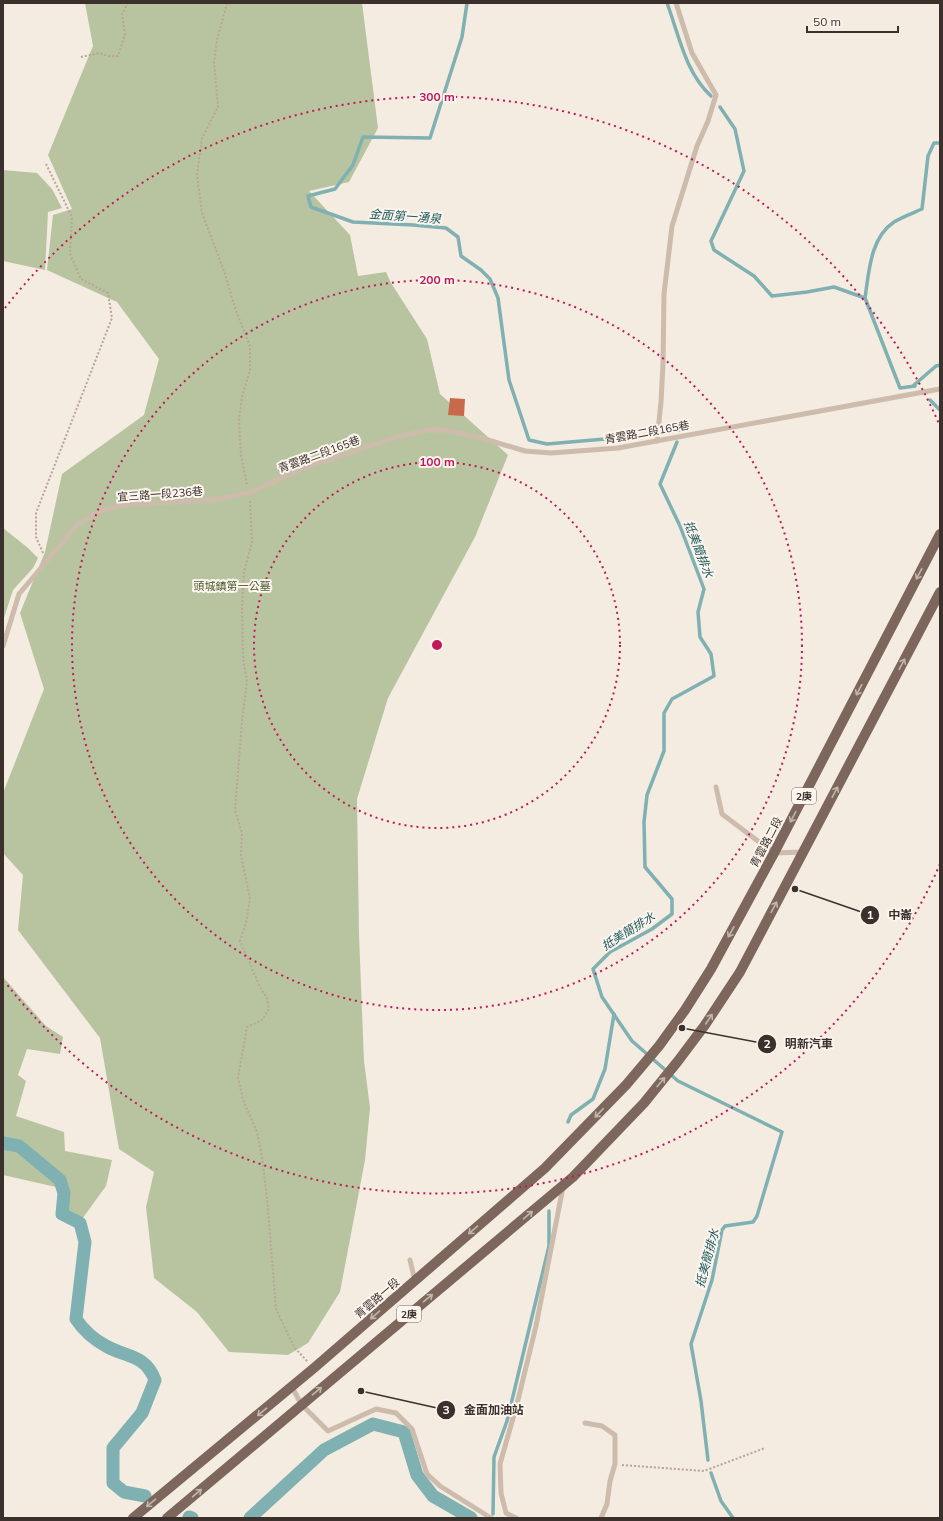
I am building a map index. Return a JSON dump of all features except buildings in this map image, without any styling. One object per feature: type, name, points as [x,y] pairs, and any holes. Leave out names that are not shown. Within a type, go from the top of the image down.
[{"type":"main road","name":"青雲路二段","points":[[626,1085],[659,1046],[685,1010],[711,969],[774,853],[940,534]]},
{"type":"main road","name":"2庚","points":[[167,1518],[301,1404],[564,1185],[644,1103],[678,1062],[705,1025],[740,972],[940,592]]},
{"type":"main road","name":"青雲路一段","points":[[133,1518],[292,1387],[545,1168],[626,1085]]},
{"type":"lane","points":[[657,440],[662,379],[664,294],[672,226],[694,152],[708,121],[716,95],[692,53],[676,3]]},
{"type":"lane","name":"青雲路二段165巷","points":[[249,493],[294,472],[390,439],[426,430],[445,430],[478,437],[525,451],[551,453],[618,448],[940,389]]},
{"type":"lane","name":"宜三路一段236巷","points":[[3,646],[19,594],[78,524],[100,511],[122,505],[212,500],[249,493]]},
{"type":"lane","points":[[716,787],[722,814],[774,853],[803,852]]},
{"type":"lane","points":[[516,1518],[506,1513],[501,1493],[500,1464],[517,1404],[536,1326],[564,1185]]},
{"type":"lane","points":[[410,1260],[415,1281]]},
{"type":"lane","points":[[292,1387],[301,1404],[328,1431],[376,1410],[396,1413],[412,1429],[427,1474],[440,1486],[491,1518]]},
{"type":"lane","points":[[584,1423],[602,1426],[615,1435],[615,1464],[610,1481],[607,1504],[601,1518]]},
{"type":"path","points":[[81,57],[99,53],[109,56],[118,56],[125,35],[122,14],[128,3]]},
{"type":"path","points":[[227,3],[217,40],[214,62],[218,107],[202,138],[197,174],[202,213],[224,271],[236,311],[250,346],[250,370],[242,397],[239,420],[241,455],[249,493],[252,542],[244,572],[242,606],[243,657],[247,682],[242,722],[235,810],[242,833],[241,855],[250,899],[246,923],[240,941],[260,987],[267,998],[268,1009],[262,1020],[247,1027],[238,1077],[243,1100],[257,1132],[262,1157],[268,1198],[276,1309],[294,1348],[314,1368]]},
{"type":"path","points":[[45,162],[72,217],[70,254],[81,279],[108,293],[112,318],[36,514],[36,537],[46,562]]},
{"type":"path","points":[[615,1464],[704,1471],[765,1448]]},
{"type":"green space","name":"頭城鎮第一公墓","points":[[85,3],[362,3],[378,128],[349,182],[309,191],[350,235],[358,276],[386,272],[391,283],[427,339],[440,394],[508,455],[475,537],[388,698],[357,799],[359,935],[364,1061],[370,1108],[365,1160],[340,1292],[308,1343],[288,1355],[229,1352],[197,1312],[154,1278],[146,1207],[154,1172],[119,1149],[100,1038],[18,930],[23,875],[3,853],[3,793],[44,689],[20,613],[45,552],[62,474],[144,415],[159,359],[117,302],[47,270],[53,215],[72,209],[48,155],[93,46]]},
{"type":"green space","points":[[3,170],[37,173],[52,189],[62,208],[48,212],[45,270],[3,261]]},
{"type":"green space","points":[[3,528],[38,558],[33,568],[13,590],[3,621]]},
{"type":"green space","points":[[3,977],[46,1026],[63,1037],[60,1054],[27,1049],[18,1075],[26,1081],[16,1116],[64,1132],[65,1151],[112,1160],[106,1186],[77,1226],[63,1215],[56,1187],[3,1175]]},
{"type":"waterway","name":"金面第一湧泉","points":[[467,3],[462,37],[430,138],[363,137],[353,165],[335,189],[308,196],[311,207],[353,222],[446,228],[458,237],[461,256],[481,270],[490,279],[498,298],[509,380],[529,440],[547,444],[651,435]]},
{"type":"waterway","points":[[667,3],[679,40],[689,64],[695,76],[711,96]]},
{"type":"waterway","points":[[720,107],[735,129],[744,171],[711,241],[714,250],[754,276],[772,296],[834,287],[865,298],[900,388],[915,386]]},
{"type":"waterway","points":[[865,298],[875,246],[886,229],[894,222],[922,209],[928,156],[934,143],[940,143]]},
{"type":"waterway","points":[[914,385],[936,366],[940,365]]},
{"type":"waterway","points":[[930,400],[940,410]]},
{"type":"waterway","name":"金面第一湧泉","points":[[668,431],[680,430]]},
{"type":"waterway","name":"抵美簡排水","points":[[677,442],[660,484],[680,526],[704,589],[698,612],[700,637],[711,654],[714,676],[672,699],[664,713],[664,751],[647,795],[644,822],[645,867],[672,899],[672,914],[652,929],[610,952],[593,969],[602,997],[632,1041],[678,1081],[782,1132],[757,1216],[753,1222],[725,1226],[722,1230],[712,1280],[691,1344],[701,1401],[708,1460]]},
{"type":"waterway","points":[[568,1122],[571,1115],[593,1099],[605,1069],[614,1014]]},
{"type":"waterway","points":[[3,1143],[19,1146],[60,1180],[64,1193],[62,1214],[80,1223],[85,1242],[76,1319],[97,1341],[141,1361],[146,1365],[155,1380],[142,1413],[113,1448],[113,1483],[124,1492],[145,1496]]},
{"type":"waterway","points":[[493,1514],[494,1457],[507,1421],[549,1246],[549,1211]]},
{"type":"waterway","points":[[250,1518],[324,1450],[373,1424],[404,1432],[417,1475],[433,1496],[471,1518]]},
{"type":"waterway","name":"抵美簡排水","points":[[711,1473],[721,1501],[733,1518]]},
{"type":"place","name":"中崙","points":[[795,889]]},
{"type":"place","name":"明新汽車","points":[[682,1028]]},
{"type":"place","name":"金面加油站","points":[[361,1391]]}]
